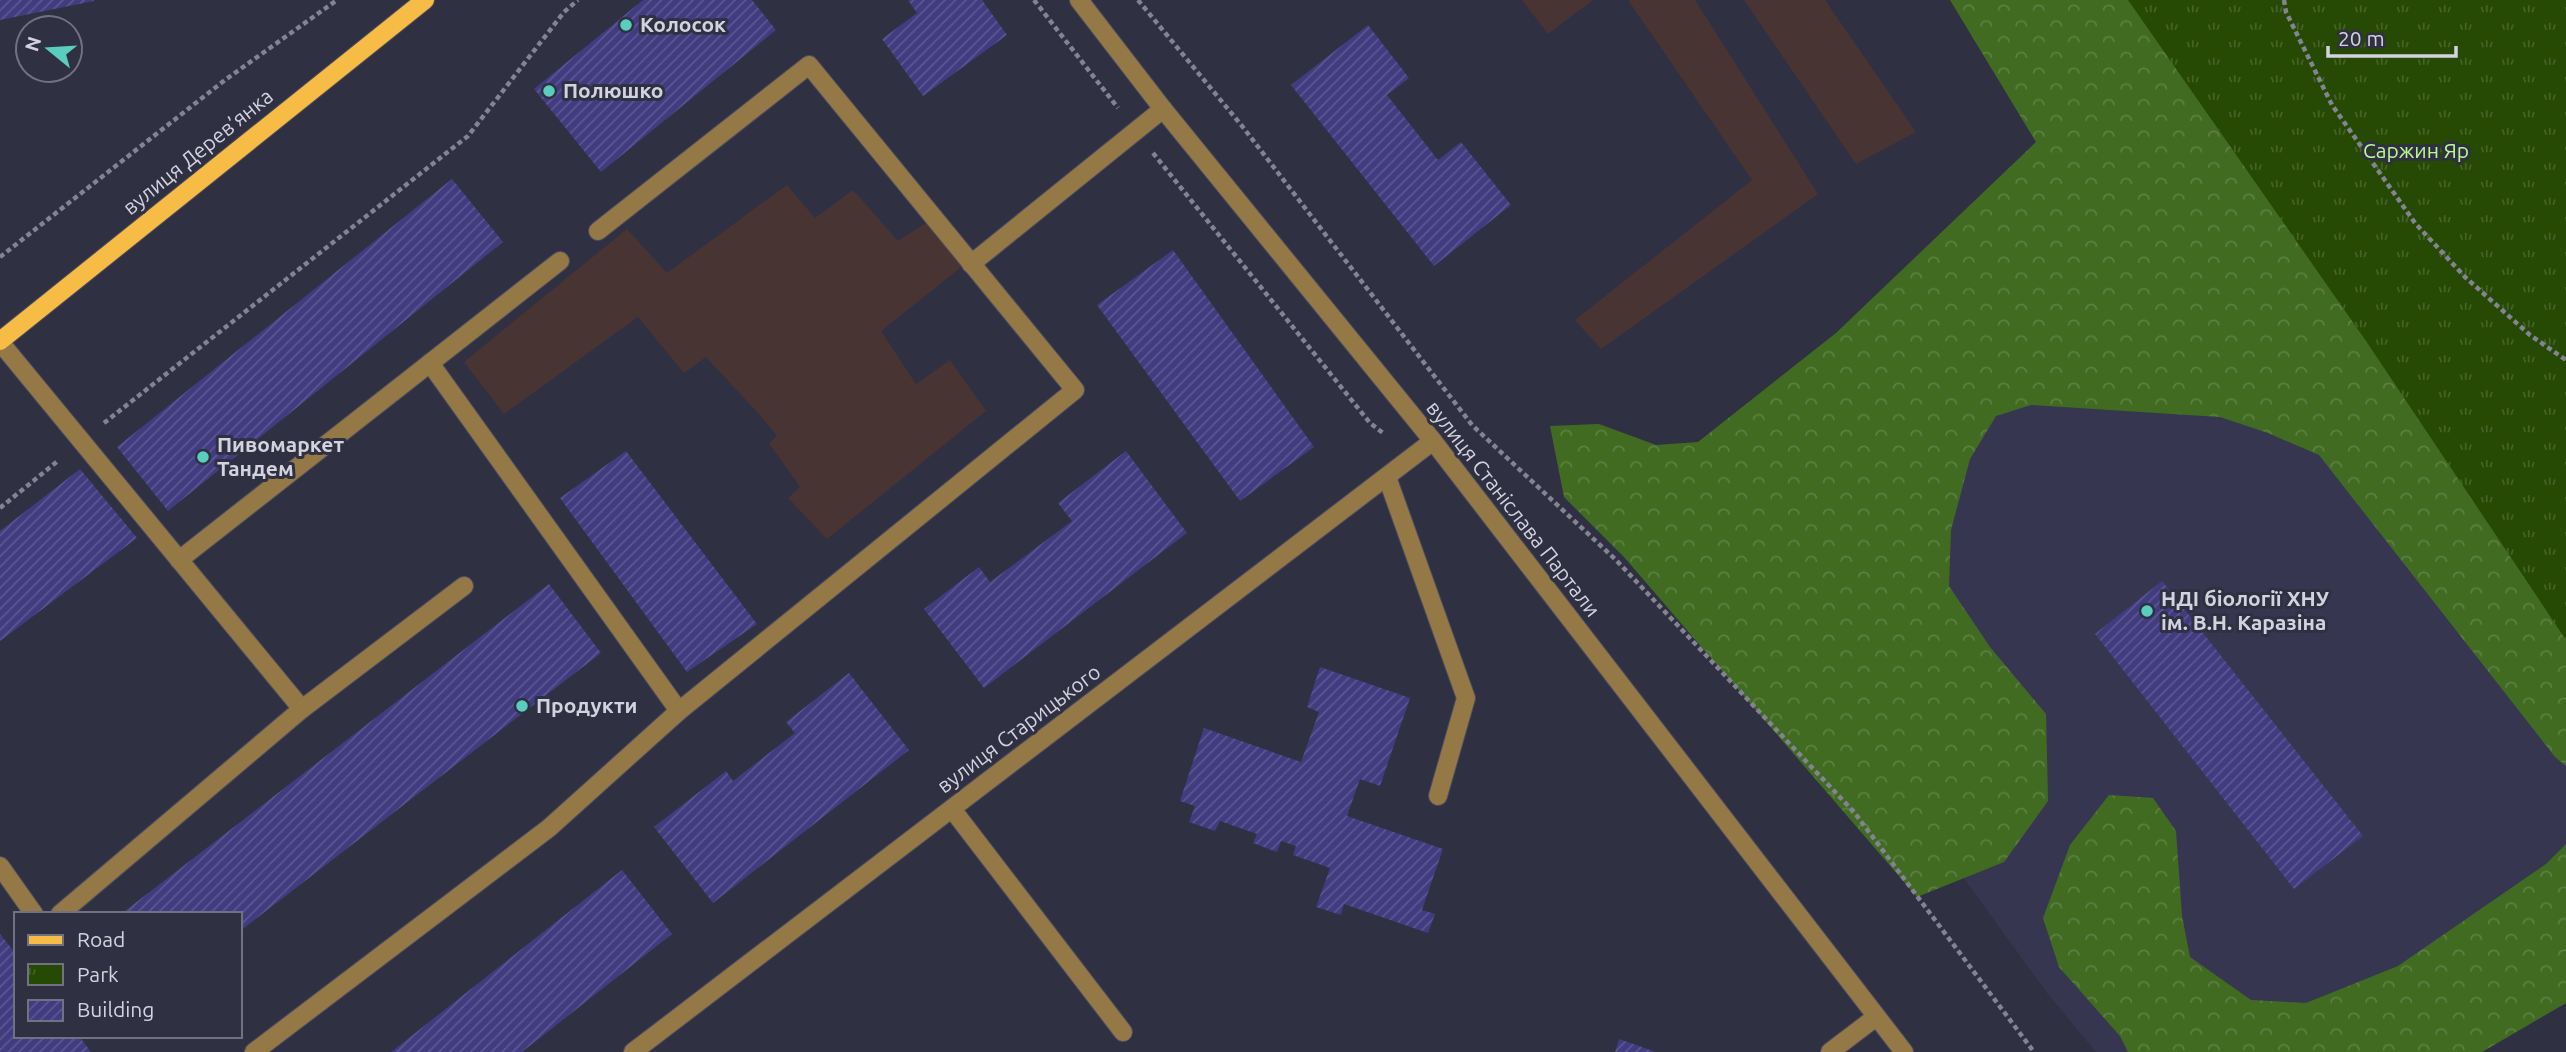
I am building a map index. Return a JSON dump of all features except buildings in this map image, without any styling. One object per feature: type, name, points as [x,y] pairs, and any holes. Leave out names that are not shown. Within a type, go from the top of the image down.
[{"type":"main road","name":"вулиця Дерев’янка","points":[[0,341],[425,0]]},
{"type":"street","name":"вулиця Станіслава Партали","points":[[1079,0],[1163,109],[1433,441],[1904,1052]]},
{"type":"street","points":[[254,1052],[549,828],[679,711],[1075,390],[809,65],[598,231]]},
{"type":"street","points":[[971,264],[1163,109]]},
{"type":"street","points":[[180,560],[560,261]]},
{"type":"street","points":[[0,341],[302,709]]},
{"type":"street","points":[[430,363],[679,711]]},
{"type":"street","name":"вулиця Старицького","points":[[633,1052],[1433,441]]},
{"type":"street","points":[[1387,477],[1466,698],[1438,796]]},
{"type":"street","points":[[62,912],[302,709],[464,586]]},
{"type":"street","points":[[952,809],[1123,1032]]},
{"type":"street","points":[[0,866],[33,912]]},
{"type":"street","points":[[1830,1052],[1876,1017]]},
{"type":"path","points":[[0,257],[225,80],[337,0]]},
{"type":"path","points":[[0,508],[468,136],[564,12],[578,0]]},
{"type":"path","points":[[1034,0],[1370,423],[1415,456]]},
{"type":"path","points":[[1138,0],[1242,126],[1472,425],[1616,560],[1854,812],[2034,1052]]},
{"type":"path","points":[[2284,0],[2286,12],[2332,105],[2415,223],[2465,277],[2530,335],[2566,360]]},
{"type":"shaded area","points":[[1522,0],[1593,0],[1548,34]]},
{"type":"shaded area","points":[[1628,0],[1695,0],[1818,194],[1601,349],[1575,320],[1752,180]]},
{"type":"shaded area","points":[[1744,0],[1825,0],[1916,132],[1856,164]]},
{"type":"shaded area","name":"НДІ біології ХНУ ім. В.Н. Каразіна","points":[[2103,154],[2566,669],[2566,899],[2355,1052],[2096,1052],[2047,993],[1729,554]]},
{"type":"shaded area","points":[[787,185],[815,218],[853,190],[898,241],[933,218],[969,261],[881,331],[916,384],[950,360],[986,411],[827,539],[788,498],[800,487],[769,443],[777,436],[758,413],[706,357],[684,373],[638,317],[504,414],[464,362],[627,229],[667,273]]},
{"type":"green space","points":[[1950,0],[2566,0],[2566,766],[2555,757],[2319,455],[2268,433],[2220,417],[2031,405],[1996,416],[1970,459],[1951,530],[1949,586],[1990,647],[2046,714],[2048,801],[2004,862],[1917,897],[1624,557],[1564,497],[1550,426],[1599,424],[1656,445],[1698,442],[1836,333],[2036,142]]},
{"type":"green space","name":"Саржин Яр","points":[[2128,0],[2566,0],[2566,640],[2366,341]]},
{"type":"green space","points":[[2109,795],[2153,798],[2176,831],[2182,916],[2190,957],[2251,1000],[2306,1003],[2398,966],[2546,864],[2566,844],[2566,1003],[2482,1052],[2128,1052],[2120,1036],[2059,967],[2043,918],[2070,845]]},
{"type":"place","name":"Колосок","points":[[626,25]]},
{"type":"place","name":"Полюшко","points":[[549,91]]},
{"type":"place","name":"Пивомаркет Тандем","points":[[203,457]]},
{"type":"place","name":"НДІ біології ХНУ ім. В.Н. Каразіна","points":[[2147,611]]},
{"type":"place","name":"Продукти","points":[[522,706]]}]
